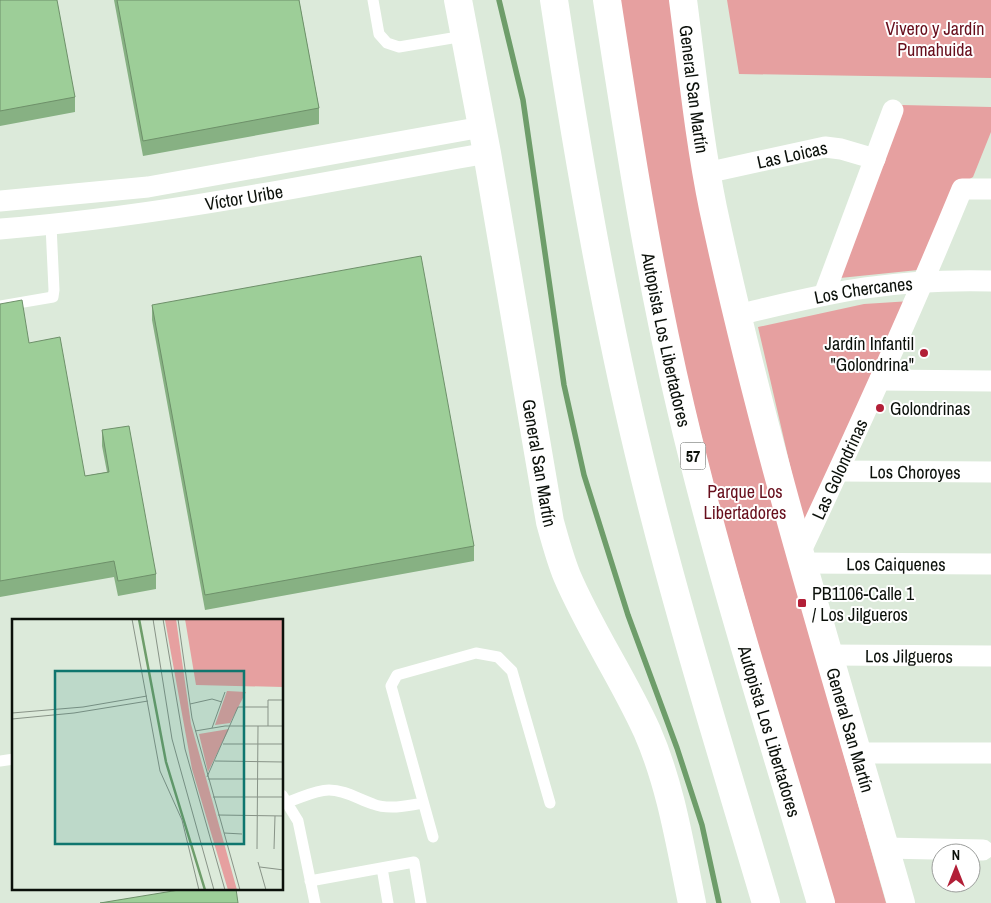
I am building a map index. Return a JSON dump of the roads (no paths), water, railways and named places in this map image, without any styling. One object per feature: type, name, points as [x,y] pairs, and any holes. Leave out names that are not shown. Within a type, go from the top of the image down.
[{"type":"main road","name":"General San Martín","points":[[458,0],[487,153],[550,522],[566,574],[576,597],[636,709],[656,755],[672,805],[692,903]]},
{"type":"main road","points":[[554,0],[578,157],[594,245],[616,355],[639,454],[682,618],[766,903]]},
{"type":"main road","name":"Autopista Los Libertadores","points":[[607,0],[641,214],[681,409],[718,551],[821,903]]},
{"type":"main road","name":"General San Martín","points":[[683,0],[706,173],[738,315],[800,559],[901,903]]},
{"type":"street","points":[[824,295],[893,110]]},
{"type":"street","name":"Víctor Uribe","points":[[0,201],[148,187],[482,127]]},
{"type":"street","name":"Las Loicas","points":[[706,173],[825,147],[841,149],[875,159]]},
{"type":"street","name":"Víctor Uribe","points":[[0,229],[52,225],[152,212],[487,153]]},
{"type":"street","name":"Las Golondrinas","points":[[800,559],[924,283],[962,189],[991,189]]},
{"type":"street","points":[[50,197],[52,225]]},
{"type":"street","name":"Los Chercanes","points":[[738,315],[824,295],[864,288],[950,281],[991,281]]},
{"type":"street","points":[[880,380],[991,380]]},
{"type":"street","name":"Los Choroyes","points":[[839,471],[991,472]]},
{"type":"street","name":"Los Caiquenes","points":[[800,559],[991,564]]},
{"type":"street","name":"Los Jilgueros","points":[[828,655],[991,656]]},
{"type":"street","points":[[857,753],[991,754]]},
{"type":"street","points":[[886,848],[983,850]]},
{"type":"lane","points":[[373,0],[379,34],[387,43],[399,47],[464,36]]},
{"type":"lane","points":[[0,306],[52,297],[54,290],[52,225]]},
{"type":"lane","points":[[433,837],[391,686],[397,675],[476,653],[498,658],[506,664],[512,671],[550,803]]},
{"type":"lane","points":[[315,903],[298,821],[285,799],[328,790],[344,792],[374,805],[389,807],[423,803]]},
{"type":"lane","points":[[310,881],[414,862],[424,902]]},
{"type":"lane","points":[[382,868],[388,903]]},
{"type":"waterway","points":[[499,0],[523,100],[564,385],[584,475],[628,615],[677,748],[702,825],[719,903]]},
{"type":"place","name":"Jardín Infantil \"Golondrina\"","points":[[924,353]]},
{"type":"place","name":"Golondrinas","points":[[880,408]]},
{"type":"place","name":"PB1106-Calle 1 / Los Jilgueros","points":[[802,603]]},
{"type":"park label","name":"Vivero y Jardín Pumahuida","points":[[935,38]]},
{"type":"park label","name":"Parque Los Libertadores","points":[[745,501]]}]
